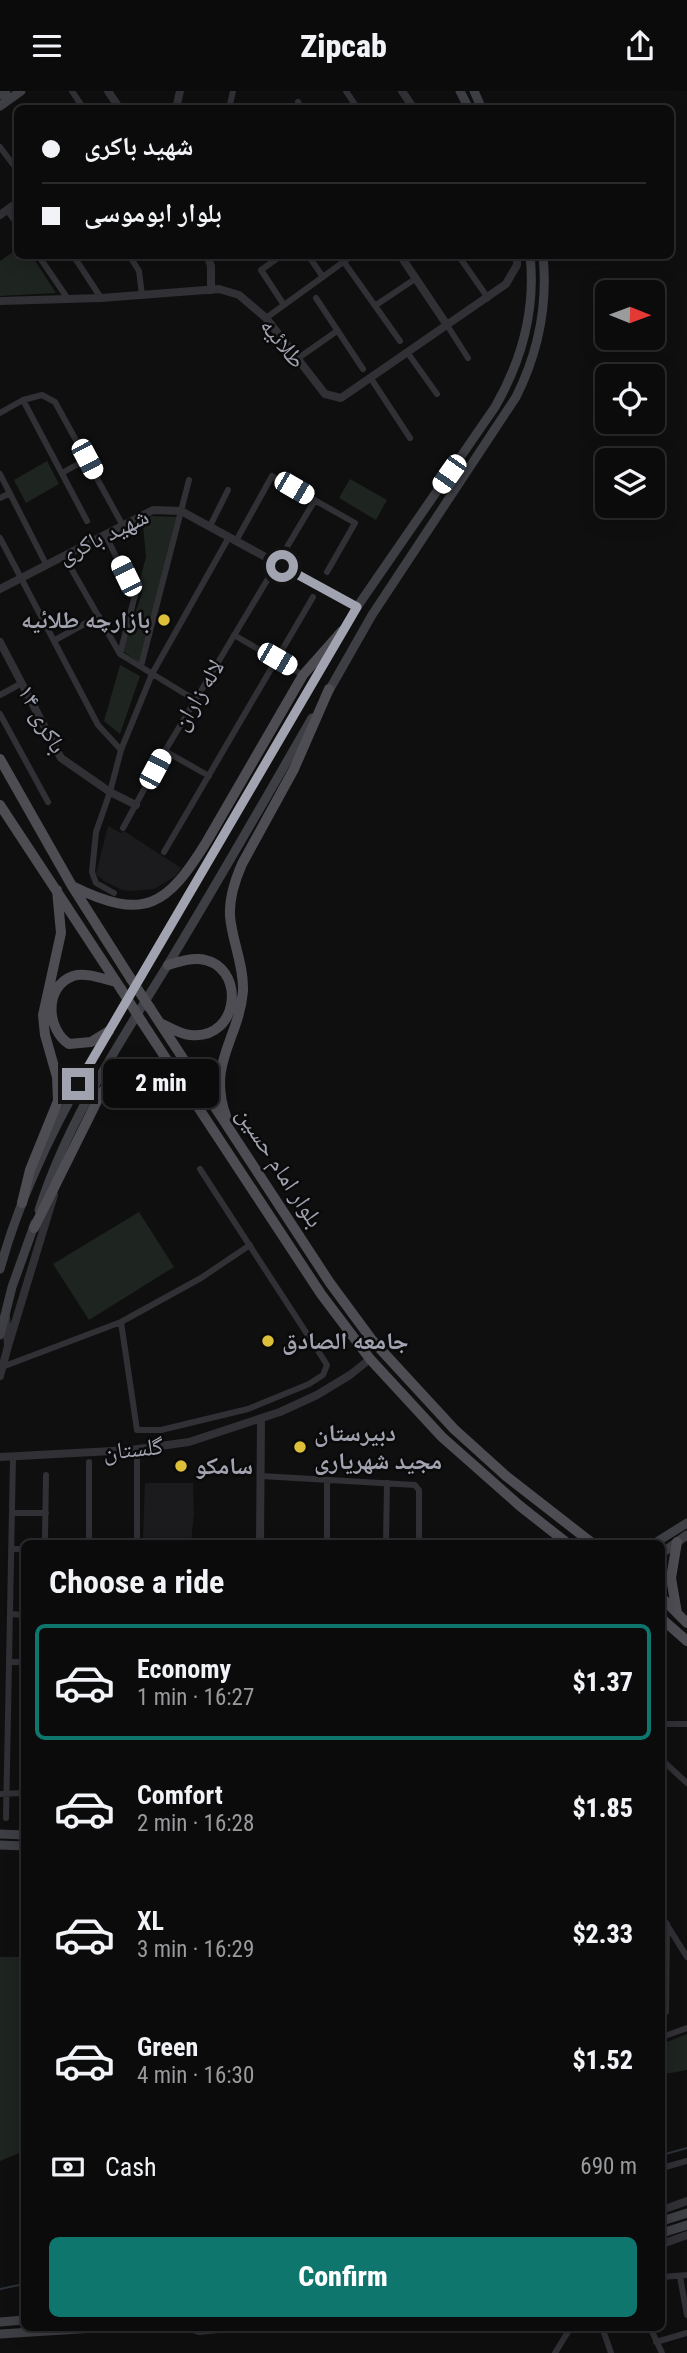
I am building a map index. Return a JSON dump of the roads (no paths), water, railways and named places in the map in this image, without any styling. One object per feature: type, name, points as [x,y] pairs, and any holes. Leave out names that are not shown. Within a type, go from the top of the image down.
[{"type":"main road","points":[[0,95],[6,91]]},
{"type":"main road","points":[[0,106],[21,91]]},
{"type":"main road","points":[[22,1203],[59,1120],[342,631],[507,388],[518,362],[528,323],[532,288],[530,259]]},
{"type":"main road","points":[[34,1228],[54,1168],[127,1028],[167,965],[372,615],[516,397],[527,376],[541,324],[544,284],[542,259]]},
{"type":"main road","points":[[72,886],[111,902],[134,906],[153,903],[174,888],[207,841],[303,675],[342,631]]},
{"type":"main road","points":[[232,1133],[221,1100],[220,1080],[224,1054],[243,994],[230,917],[233,890],[242,864],[294,769],[329,689]]},
{"type":"main road","name":"بلوار امام حسین","points":[[0,759],[72,886],[159,1023],[330,1283],[372,1340],[454,1429],[506,1476],[589,1540]]},
{"type":"main road","name":"بلوار امام حسین","points":[[0,805],[321,1294],[370,1359],[442,1437],[563,1540]]},
{"type":"main road","points":[[0,1269],[30,1170],[58,1101],[57,1077],[45,1035],[43,1015],[61,933],[57,890]]},
{"type":"main road","points":[[159,1023],[182,1033],[203,1034],[219,1027],[225,1021],[232,1002],[228,979],[216,965],[201,959],[167,965]]},
{"type":"main road","points":[[109,1031],[91,1042],[69,1044],[56,1032],[52,1023],[52,1008],[60,986],[75,975],[93,976],[119,985]]},
{"type":"main road","points":[[0,1335],[23,1254],[101,1093],[120,1075],[141,1072],[160,1077],[196,1102]]},
{"type":"main road","points":[[660,1540],[687,1523]]},
{"type":"main road","points":[[543,1524],[550,1540]]},
{"type":"main road","points":[[665,1551],[687,1535]]},
{"type":"main road","points":[[677,1542],[671,1578],[677,1613]]},
{"type":"main road","points":[[665,1601],[687,1623]]},
{"type":"main road","points":[[665,1622],[687,1641]]},
{"type":"main road","points":[[0,1834],[21,1835]]},
{"type":"main road","points":[[0,1845],[21,1846]]},
{"type":"main road","points":[[665,2220],[687,2213]]},
{"type":"main road","points":[[665,2232],[687,2225]]},
{"type":"main road","points":[[0,2322],[21,2320]]},
{"type":"main road","points":[[0,2334],[46,2331]]},
{"type":"street","points":[[0,147],[14,166]]},
{"type":"street","points":[[41,259],[68,299]]},
{"type":"street","points":[[77,259],[101,298]]},
{"type":"street","points":[[132,259],[139,271],[142,295]]},
{"type":"street","points":[[208,259],[211,290]]},
{"type":"street","points":[[276,259],[261,270],[284,305]]},
{"type":"street","points":[[311,259],[323,277]]},
{"type":"street","points":[[266,318],[348,259]]},
{"type":"street","points":[[402,259],[468,358]]},
{"type":"street","points":[[461,259],[488,298]]},
{"type":"street","name":"طلائیه","points":[[0,301],[101,298],[219,289],[239,295],[266,318],[325,394],[341,398],[506,284],[517,260]]},
{"type":"street","points":[[344,262],[401,341]]},
{"type":"street","points":[[376,305],[415,279]]},
{"type":"street","points":[[316,298],[363,369]]},
{"type":"street","points":[[297,359],[337,331]]},
{"type":"street","points":[[407,352],[437,394]]},
{"type":"street","points":[[369,377],[410,438]]},
{"type":"street","points":[[0,413],[23,400],[42,395],[55,402],[122,524]]},
{"type":"street","points":[[23,400],[88,521]]},
{"type":"street","points":[[62,473],[87,459]]},
{"type":"street","points":[[0,474],[46,564]]},
{"type":"street","points":[[114,893],[96,883],[92,873],[96,832],[121,750],[152,674],[272,476],[355,523],[327,572]]},
{"type":"street","points":[[141,666],[189,480]]},
{"type":"street","points":[[210,526],[228,490]]},
{"type":"street","points":[[0,498],[10,493]]},
{"type":"street","name":"لاله زاران","points":[[123,828],[165,751],[315,501]]},
{"type":"street","name":"شهید باکری","points":[[0,589],[153,510],[181,510],[357,607]]},
{"type":"street","points":[[105,534],[135,594],[120,654]]},
{"type":"street","points":[[0,538],[99,725],[121,750]]},
{"type":"street","points":[[64,556],[120,654],[195,700]]},
{"type":"street","points":[[163,852],[313,597]]},
{"type":"street","points":[[55,640],[99,616]]},
{"type":"street","points":[[234,635],[303,675]]},
{"type":"street","name":"باکری ۱۴","points":[[0,642],[61,758],[110,792],[136,805]]},
{"type":"street","points":[[0,695],[22,683]]},
{"type":"street","points":[[0,714],[48,802]]},
{"type":"street","points":[[165,751],[209,776]]},
{"type":"street","points":[[121,1322],[137,1430],[161,1430],[248,1409],[309,1384],[323,1375],[327,1365],[200,1169]]},
{"type":"street","points":[[1,1371],[60,1175]]},
{"type":"street","points":[[1,1371],[121,1322],[201,1278],[250,1245]]},
{"type":"street","points":[[5,1314],[8,1346]]},
{"type":"street","name":"گلستان","points":[[0,1457],[137,1450],[189,1442],[261,1419],[317,1395],[370,1359]]},
{"type":"street","points":[[260,1540],[261,1419]]},
{"type":"street","points":[[136,1540],[137,1450]]},
{"type":"street","points":[[6,1818],[3,1793],[9,1662],[13,1457]]},
{"type":"street","points":[[89,1462],[89,1539]]},
{"type":"street","points":[[46,1475],[46,1537]]},
{"type":"street","points":[[261,1476],[415,1485],[418,1487],[419,1540]]},
{"type":"street","points":[[327,1480],[327,1540]]},
{"type":"street","points":[[386,1540],[387,1483]]},
{"type":"street","points":[[12,1513],[46,1513]]},
{"type":"street","points":[[11,1549],[21,1549]]},
{"type":"street","points":[[10,1614],[21,1615]]},
{"type":"street","points":[[9,1662],[21,1662]]},
{"type":"street","points":[[665,1724],[687,1724]]},
{"type":"street","points":[[665,1764],[687,1783]]},
{"type":"street","points":[[3,1793],[21,1793]]},
{"type":"street","points":[[665,1921],[687,1957]]},
{"type":"street","points":[[666,2012],[667,1924]]},
{"type":"street","points":[[665,2036],[687,2028]]},
{"type":"street","points":[[665,2167],[687,2161]]},
{"type":"street","points":[[665,2209],[687,2201]]},
{"type":"street","points":[[665,2243],[687,2235]]},
{"type":"street","points":[[665,2277],[683,2276],[687,2315]]},
{"type":"street","points":[[555,2353],[569,2331]]},
{"type":"street","points":[[603,2331],[611,2353]]},
{"type":"street","points":[[652,2331],[662,2353]]},
{"type":"street","points":[[656,2342],[687,2333]]},
{"type":"waterway","points":[[665,2154],[687,2148]]},
{"type":"waterway","points":[[0,2289],[21,2285]]},
{"type":"place","name":"بازارچه طلائیه","points":[[164,620]]},
{"type":"place","name":"جامعه الصادق","points":[[268,1341]]},
{"type":"place","name":"دبیرستان مجید شهریاری","points":[[300,1447]]},
{"type":"place","name":"سامکو","points":[[181,1466]]}]
